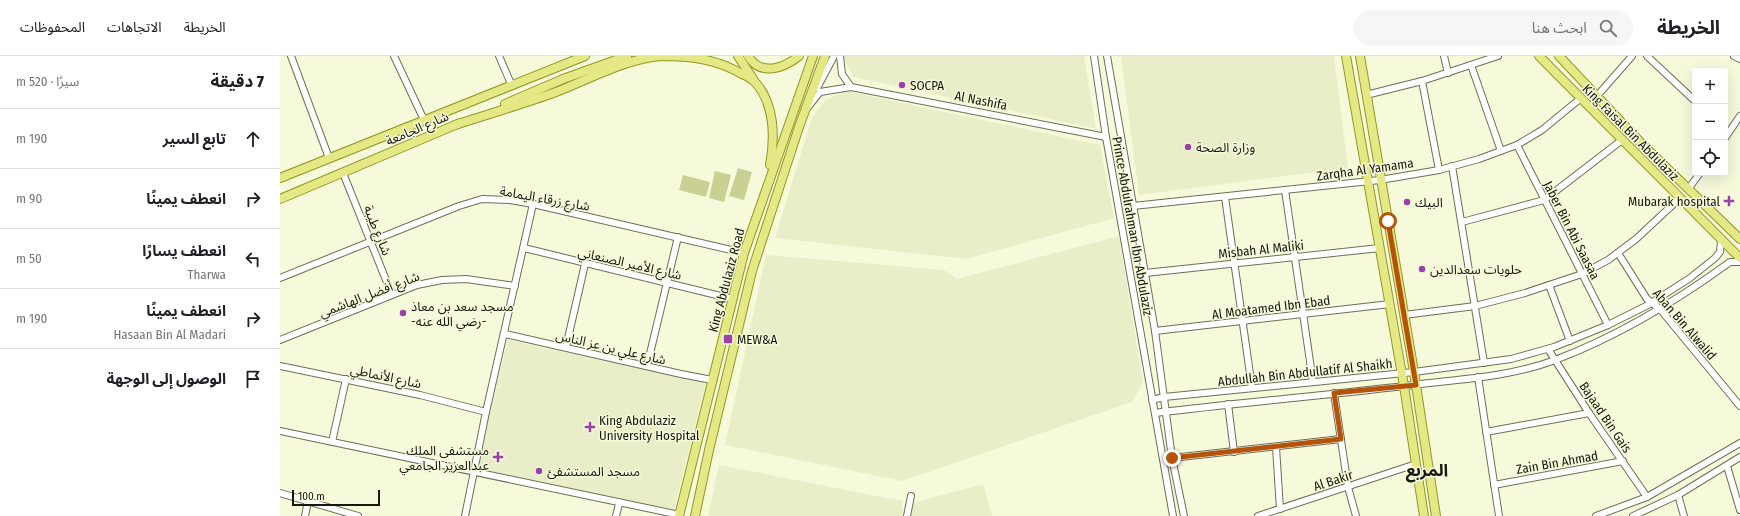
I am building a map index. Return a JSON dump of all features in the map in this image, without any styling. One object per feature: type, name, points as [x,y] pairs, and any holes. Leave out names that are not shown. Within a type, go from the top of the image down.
[{"type":"main road","points":[[549,71],[571,56]]},
{"type":"main road","points":[[549,71],[585,56]]},
{"type":"main road","name":"شارع الجامعة","points":[[280,199],[564,79],[627,56]]},
{"type":"main road","points":[[455,125],[555,92],[600,73],[660,56],[710,59],[735,70],[754,81]]},
{"type":"main road","points":[[738,56],[768,105],[772,118],[771,162],[767,185]]},
{"type":"main road","points":[[748,56],[751,60],[767,69],[777,68],[789,64],[799,56]]},
{"type":"main road","name":"King Abdulaziz Road","points":[[679,516],[744,253],[813,56]]},
{"type":"main road","name":"King Abdulaziz Road","points":[[695,516],[710,443],[752,271],[805,111],[825,56]]},
{"type":"main road","points":[[1346,56],[1404,386],[1424,516]]},
{"type":"main road","points":[[1360,56],[1414,372],[1436,516]]},
{"type":"main road","name":"King Faisal Bin Abdulaziz","points":[[1539,56],[1740,258]]},
{"type":"main road","name":"King Faisal Bin Abdulaziz","points":[[1559,56],[1641,143],[1739,235]]},
{"type":"main road","name":"شارع الجامعة","points":[[280,178],[549,71]]},
{"type":"street","points":[[291,56],[330,158]]},
{"type":"street","points":[[394,56],[424,120]]},
{"type":"street","points":[[499,56],[512,86]]},
{"type":"street","points":[[805,111],[834,56]]},
{"type":"street","points":[[805,111],[820,92],[851,87],[842,74],[840,56]]},
{"type":"street","name":"Prince Abdulrahman Ibn Abdulaziz","points":[[1094,56],[1106,137],[1155,413]]},
{"type":"street","name":"Prince Abdulrahman Ibn Abdulaziz","points":[[1107,56],[1155,331],[1166,411]]},
{"type":"street","points":[[1444,56],[1448,73]]},
{"type":"street","points":[[1366,95],[1422,82],[1498,56]]},
{"type":"street","points":[[1597,96],[1632,56]]},
{"type":"street","points":[[1647,56],[1692,99]]},
{"type":"street","points":[[1734,56],[1740,59]]},
{"type":"street","points":[[1471,65],[1501,151]]},
{"type":"street","points":[[1422,82],[1439,170]]},
{"type":"street","name":"Al Nashifa","points":[[851,87],[1106,137]]},
{"type":"street","name":"Zarqha Al Yamama","points":[[1133,206],[1380,180],[1439,170],[1516,145],[1542,130],[1581,98]]},
{"type":"street","points":[[1728,131],[1740,116]]},
{"type":"street","points":[[1462,222],[1544,200],[1622,140]]},
{"type":"street","name":"Jaber Bin Abi Saasaa","points":[[1516,145],[1608,325]]},
{"type":"street","points":[[1452,166],[1484,363]]},
{"type":"street","name":"شارع طيبة","points":[[344,173],[392,296]]},
{"type":"street","points":[[1689,188],[1698,176]]},
{"type":"street","points":[[1285,190],[1313,382]]},
{"type":"street","points":[[1225,197],[1252,388]]},
{"type":"street","points":[[1404,315],[1475,306],[1526,293],[1582,274],[1618,253],[1680,198]]},
{"type":"street","name":"شارع زرقاء اليمامة","points":[[280,278],[459,206],[482,199],[510,200],[533,204],[744,253]]},
{"type":"street","points":[[465,516],[486,412],[505,334],[533,204]]},
{"type":"street","points":[[647,366],[678,237]]},
{"type":"street","name":"Abdullah Bin Abdullatif Al Shaikh","points":[[1152,400],[1164,397],[1414,372],[1484,363],[1511,359],[1548,349],[1608,325],[1653,302],[1690,278],[1708,264],[1720,252],[1721,240]]},
{"type":"street","name":"شارع الأمير الصنعاني","points":[[524,248],[585,264],[668,282],[732,299]]},
{"type":"street","name":"Misbah Al Maliki","points":[[1145,273],[1380,248]]},
{"type":"street","name":"Aban Bin Alwalid","points":[[1618,253],[1648,299],[1660,309],[1740,406]]},
{"type":"street","name":"Abdullah Bin Abdullatif Al Shaikh","points":[[1155,413],[1416,385],[1478,377],[1534,366],[1600,342],[1660,309],[1730,262],[1740,262]]},
{"type":"street","points":[[566,347],[585,264]]},
{"type":"street","points":[[1708,264],[1713,266],[1717,272]]},
{"type":"street","name":"شارع أفضل الهاشمي","points":[[280,340],[417,285],[442,280],[466,278],[515,286]]},
{"type":"street","points":[[1549,285],[1570,340]]},
{"type":"street","name":"Al Moatamed Ibn Ebad","points":[[1155,331],[1390,304]]},
{"type":"street","name":"شارع علي بن عز الناس","points":[[505,334],[712,380]]},
{"type":"street","name":"Bajaad Bin Gais","points":[[1548,349],[1589,413],[1647,497]]},
{"type":"street","name":"شارع الأنماطي","points":[[280,366],[420,395],[486,412]]},
{"type":"street","points":[[1478,377],[1499,516]]},
{"type":"street","points":[[332,442],[346,379]]},
{"type":"street","points":[[1334,393],[1348,487],[1356,516]]},
{"type":"street","points":[[1228,404],[1234,452]]},
{"type":"street","points":[[1166,411],[1172,458],[1184,516]]},
{"type":"street","points":[[1155,413],[1173,516]]},
{"type":"street","points":[[1486,432],[1589,413]]},
{"type":"street","points":[[280,431],[679,516]]},
{"type":"street","points":[[1172,458],[1341,439]]},
{"type":"street","points":[[1596,516],[1647,497],[1740,443]]},
{"type":"street","points":[[1276,447],[1280,509]]},
{"type":"street","points":[[1633,516],[1678,494],[1740,457]]},
{"type":"street","name":"Zain Bin Ahmad","points":[[1494,485],[1623,461]]},
{"type":"street","name":"Al Bakir","points":[[1258,516],[1416,464]]},
{"type":"street","points":[[1700,466],[1706,478]]},
{"type":"street","points":[[1727,466],[1740,510]]},
{"type":"street","points":[[280,493],[358,516]]},
{"type":"street","points":[[1678,494],[1684,516]]},
{"type":"street","points":[[907,516],[911,496]]},
{"type":"street","points":[[305,516],[308,501]]},
{"type":"street","points":[[616,516],[619,504]]},
{"type":"street","points":[[1648,509],[1650,516]]},
{"type":"shaded area","points":[[845,56],[1084,56],[1096,129],[854,77],[843,58]]},
{"type":"shaded area","points":[[1121,56],[1334,56],[1348,168],[1139,195]]},
{"type":"shaded area","points":[[846,91],[1100,145],[1114,218],[966,259],[775,238],[812,117],[826,100]]},
{"type":"shaded area","points":[[738,168],[752,172],[744,200],[729,196]]},
{"type":"shaded area","points":[[715,171],[731,175],[724,202],[709,198]]},
{"type":"shaded area","points":[[683,175],[710,182],[706,197],[679,190]]},
{"type":"shaded area","points":[[1119,236],[1143,383],[1132,402],[902,481],[725,445],[766,255],[944,270],[957,279]]},
{"type":"shaded area","name":"King Abdulaziz University Hospital","points":[[508,340],[706,382],[674,509],[475,472]]},
{"type":"shaded area","points":[[719,465],[902,501],[903,516],[708,516]]},
{"type":"shaded area","points":[[983,484],[992,516],[909,516],[913,503]]},
{"type":"place","name":"SOCPA","points":[[902,85]]},
{"type":"place","name":"وزارة الصحة","points":[[1188,147]]},
{"type":"place","name":"Mubarak hospital","points":[[1729,201]]},
{"type":"place","name":"البيك","points":[[1407,202]]},
{"type":"place","name":"حلويات سعدالدين","points":[[1422,269]]},
{"type":"place","name":"مسجد سعد بن معاذ -رضي الله عنه-","points":[[403,313]]},
{"type":"place","name":"MEW&A","points":[[728,339]]},
{"type":"place","name":"King Abdulaziz University Hospital","points":[[590,427]]},
{"type":"place","name":"مستشفى الملك عبدالعزيز الجامعي","points":[[498,457]]},
{"type":"place","name":"مسجد المستشفئ","points":[[539,471]]},
{"type":"district","name":"المربع","points":[[1427,470]]},
{"type":"route","points":[[1172,458],[1341,439],[1334,393],[1416,385],[1388,221]]}]
